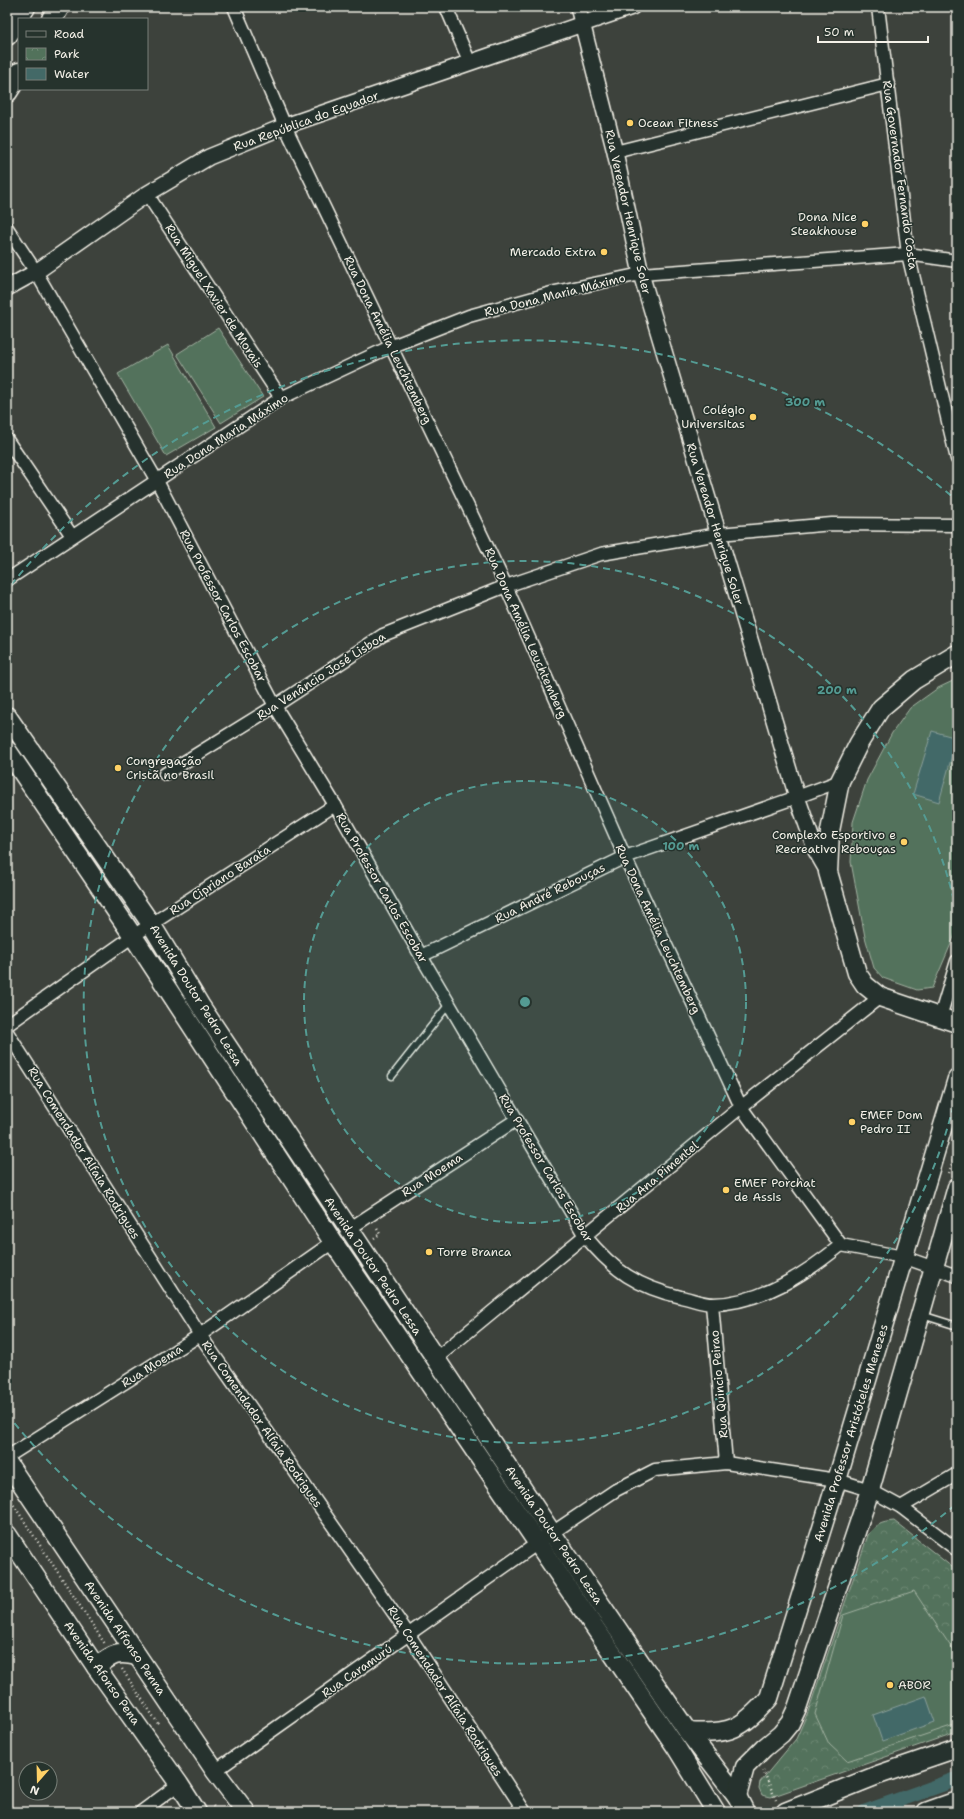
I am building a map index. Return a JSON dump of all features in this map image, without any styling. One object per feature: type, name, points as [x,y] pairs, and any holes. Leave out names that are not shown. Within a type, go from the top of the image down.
[{"type":"main road","points":[[53,18],[59,7]]},
{"type":"main road","points":[[7,35],[18,9]]},
{"type":"main road","points":[[7,92],[18,75]]},
{"type":"main road","points":[[957,654],[914,680],[881,708],[859,743],[840,781],[830,831],[828,872],[857,973],[865,985],[880,997],[957,1023]]},
{"type":"main road","name":"Avenida Doutor Pedro Lessa","points":[[7,716],[151,924],[200,1005],[435,1359],[544,1538],[676,1746],[716,1812]]},
{"type":"main road","name":"Avenida Doutor Pedro Lessa","points":[[7,750],[133,936],[332,1242],[544,1538],[737,1796],[745,1812]]},
{"type":"main road","name":"Avenida Professor Aristóteles Menezes","points":[[688,1732],[704,1733],[741,1726],[752,1717],[769,1698],[838,1480],[957,1079]]},
{"type":"main road","points":[[737,1796],[745,1767],[781,1734],[790,1723],[797,1708],[870,1490],[957,1187]]},
{"type":"main road","name":"Avenida Affonso Penna","points":[[7,1462],[215,1771],[246,1812]]},
{"type":"main road","name":"Avenida Afonso Pena","points":[[7,1534],[96,1667],[179,1784],[197,1812]]},
{"type":"main road","points":[[96,1667],[112,1655],[123,1653],[137,1656]]},
{"type":"main road","points":[[769,1698],[797,1708]]},
{"type":"main road","points":[[785,1812],[878,1774],[957,1748]]},
{"type":"main road","points":[[926,1812],[957,1801]]},
{"type":"street","name":"Rua Dona Amélia Leuchtemberg","points":[[234,7],[285,126],[506,586],[625,857],[741,1107],[841,1245]]},
{"type":"street","points":[[446,7],[470,63]]},
{"type":"street","name":"Rua Vereador Henrique Soler","points":[[578,7],[616,152],[640,274],[797,797],[816,851],[828,872]]},
{"type":"street","name":"Rua República do Equador","points":[[7,288],[36,272],[148,194],[209,157],[285,126],[632,7]]},
{"type":"street","name":"Rua Governador Fernando Costa","points":[[878,7],[908,254],[957,459]]},
{"type":"street","points":[[616,152],[888,84]]},
{"type":"street","name":"Rua Miguel Xavier de Morais","points":[[148,194],[281,398]]},
{"type":"street","name":"Rua Professor Carlos Escobar","points":[[7,228],[36,272],[157,480],[276,706],[448,1004],[585,1236],[603,1258],[629,1278],[651,1289],[712,1304],[733,1302],[769,1291],[813,1268],[841,1245]]},
{"type":"street","name":"Rua Dona Maria Máximo","points":[[7,580],[281,398],[392,346],[476,314],[555,292],[640,274],[908,254],[957,261]]},
{"type":"street","points":[[7,440],[72,536]]},
{"type":"street","name":"Rua Venâncio José Lisboa","points":[[165,774],[276,706],[383,635],[506,586],[601,554],[719,534],[832,524],[957,525]]},
{"type":"street","name":"Rua André Rebouças","points":[[421,956],[625,857],[840,781]]},
{"type":"street","name":"Rua Cipriano Barata","points":[[7,1025],[133,936],[335,806]]},
{"type":"street","points":[[940,1017],[952,999],[957,961]]},
{"type":"street","name":"Rua Ana Pimentel","points":[[435,1359],[741,1107],[880,997]]},
{"type":"street","name":"Rua Comendador Alfaia Rodrigues","points":[[7,1032],[200,1335],[409,1635],[525,1812]]},
{"type":"street","name":"Rua Moema","points":[[349,1229],[516,1120]]},
{"type":"street","name":"Rua Moema","points":[[7,1457],[200,1335],[332,1242]]},
{"type":"street","points":[[841,1245],[903,1257],[957,1276]]},
{"type":"street","name":"Rua Quincio Peirao","points":[[712,1304],[726,1463]]},
{"type":"street","name":"Rua Caramurú","points":[[215,1771],[544,1538],[616,1490],[655,1470],[726,1463],[838,1480],[870,1490],[901,1507],[957,1550]]},
{"type":"street","points":[[901,1507],[957,1474]]},
{"type":"street","points":[[141,1812],[179,1784]]},
{"type":"lane","points":[[392,1076],[448,1004]]},
{"type":"lane","points":[[920,1315],[957,1326]]},
{"type":"green space","points":[[218,328],[263,397],[221,423],[177,354]]},
{"type":"green space","points":[[168,345],[216,427],[166,456],[118,374]]},
{"type":"green space","name":"Complexo Esportivo e Recreativo Rebouças","points":[[957,679],[957,930],[932,988],[917,990],[883,978],[874,968],[865,937],[851,862],[853,822],[867,780],[892,733],[910,708],[938,688]]},
{"type":"green space","points":[[894,1521],[957,1571],[957,1732],[771,1797],[762,1795],[759,1788],[760,1782],[796,1739],[808,1712],[868,1535],[879,1525],[885,1522]]},
{"type":"green space","name":"ABOR","points":[[914,1591],[957,1656],[957,1724],[847,1761],[829,1744],[815,1714],[843,1615]]},
{"type":"water","points":[[932,731],[957,738],[939,802],[913,794]]},
{"type":"water","points":[[926,1696],[935,1722],[882,1741],[873,1715]]},
{"type":"waterway","points":[[865,1812],[957,1779]]},
{"type":"place","name":"Ocean Fitness","points":[[630,123]]},
{"type":"place","name":"Dona Nice Steakhouse","points":[[865,224]]},
{"type":"place","name":"Mercado Extra","points":[[604,252]]},
{"type":"place","name":"Colégio Universitas","points":[[753,417]]},
{"type":"place","name":"Congregação Cristã no Brasil","points":[[118,768]]},
{"type":"place","name":"Complexo Esportivo e Recreativo Rebouças","points":[[904,842]]},
{"type":"place","name":"EMEF Dom Pedro II","points":[[852,1122]]},
{"type":"place","name":"EMEF Porchat de Assis","points":[[726,1190]]},
{"type":"place","name":"Torre Branca","points":[[429,1252]]},
{"type":"place","name":"ABOR","points":[[890,1685]]}]
